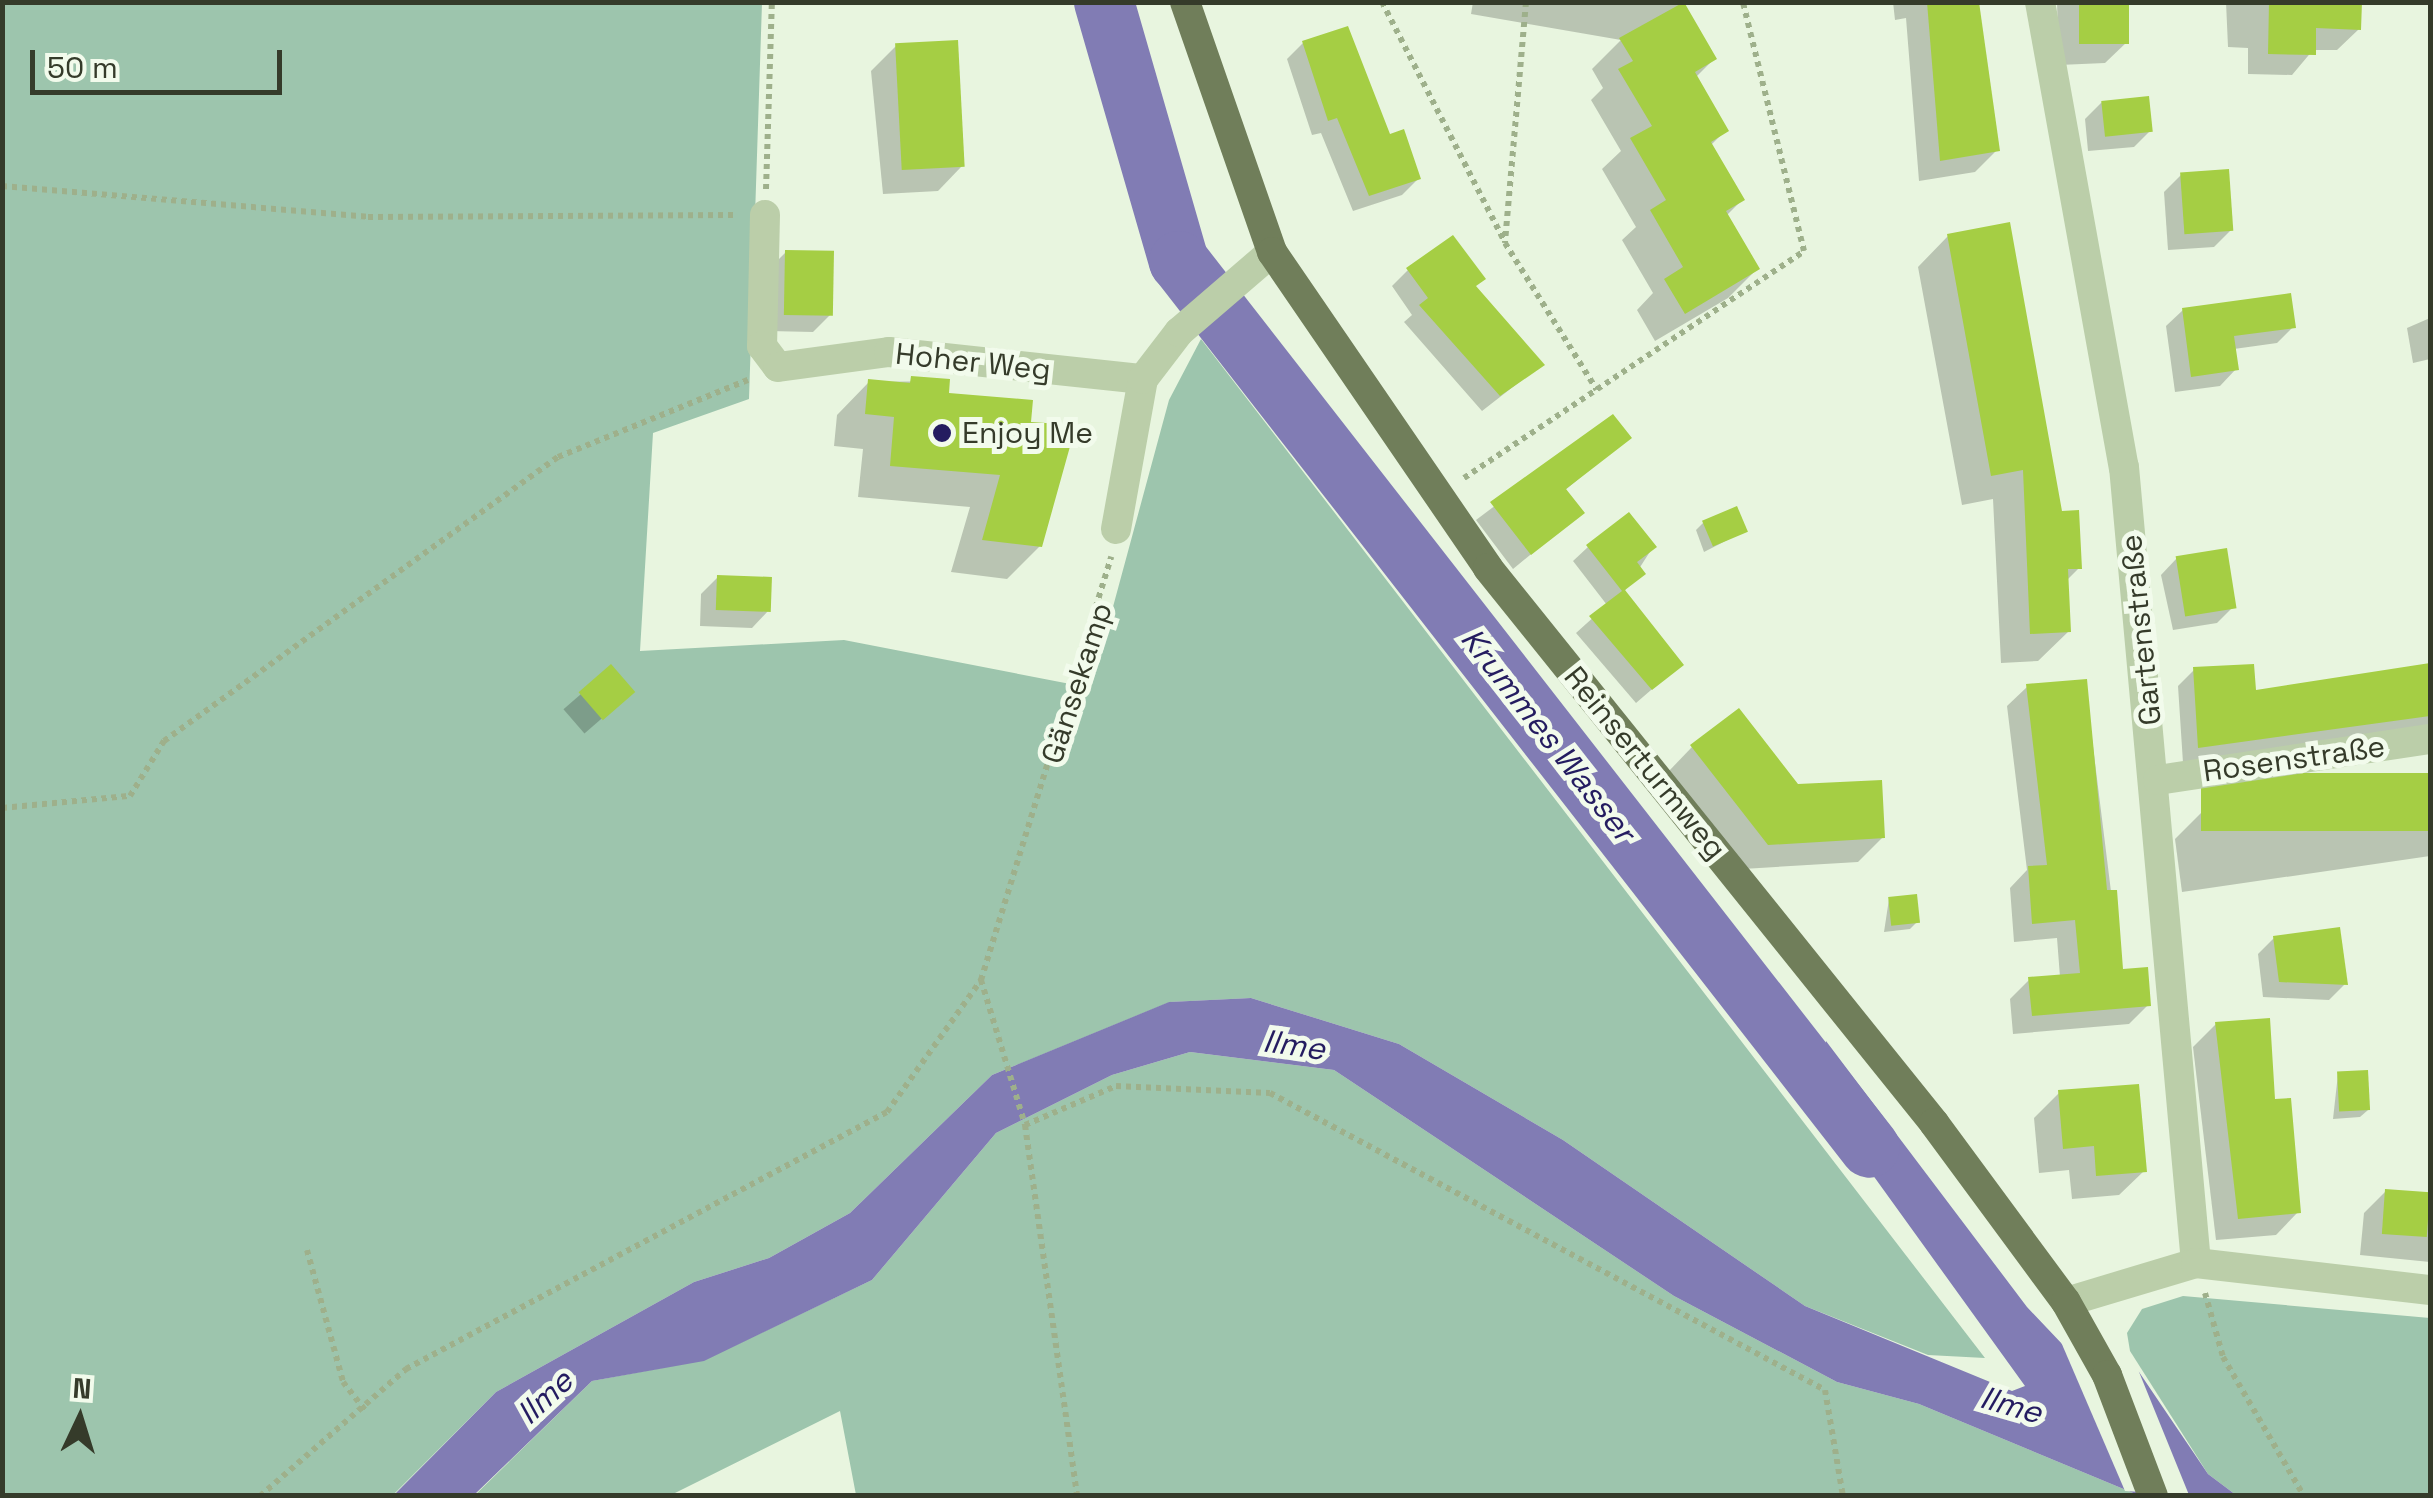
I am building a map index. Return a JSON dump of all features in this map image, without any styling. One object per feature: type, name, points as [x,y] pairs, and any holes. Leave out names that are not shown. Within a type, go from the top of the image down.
[{"type":"main road","name":"Reinserturmweg","points":[[1185,2],[1272,252],[1438,495],[2066,1302],[2107,1375],[2154,1496]]},
{"type":"street","name":"Gartenstraße","points":[[2040,2],[2124,467],[2158,780],[2196,1263]]},
{"type":"street","points":[[765,215],[762,346],[778,368]]},
{"type":"street","points":[[1116,529],[1143,380],[1178,332],[1272,252]]},
{"type":"street","name":"Hoher Weg","points":[[778,368],[889,352],[1143,380]]},
{"type":"street","name":"Rosenstraße","points":[[2158,780],[2430,739]]},
{"type":"street","points":[[2066,1302],[2196,1263],[2430,1290]]},
{"type":"path","points":[[2,186],[17,182],[368,217],[765,215],[772,2]]},
{"type":"path","points":[[1382,2],[1506,243],[1596,390]]},
{"type":"path","points":[[1506,243],[1526,2]]},
{"type":"path","points":[[1438,495],[1804,251],[1743,2]]},
{"type":"path","points":[[2,808],[130,796],[164,741],[558,457],[778,368]]},
{"type":"path","name":"Gänsekamp","points":[[260,1496],[364,1410],[406,1369],[887,1112],[981,980],[1106,599],[1116,529]]},
{"type":"path","points":[[981,980],[1012,1066],[1024,1125],[1077,1496]]},
{"type":"path","points":[[1024,1125],[1116,1086],[1270,1093],[1826,1390],[1843,1496]]},
{"type":"path","points":[[307,1250],[344,1382],[364,1410]]},
{"type":"path","points":[[2196,1263],[2224,1357],[2304,1496]]},
{"type":"green space","points":[[3,3],[762,3],[749,399],[653,433],[640,651],[844,640],[1091,688],[1169,400],[1201,339],[1985,1358],[1928,1355],[1805,1306],[1563,1140],[1399,1044],[1251,998],[1170,1002],[992,1075],[850,1213],[769,1258],[694,1282],[496,1392],[393,1495],[3,1496]]},
{"type":"green space","points":[[1190,1052],[1334,1070],[1674,1296],[1837,1382],[1919,1404],[2138,1495],[856,1495],[840,1411],[671,1495],[474,1496],[592,1381],[704,1360],[872,1280],[996,1133],[1112,1075]]},
{"type":"green space","points":[[2183,1296],[2430,1318],[2430,1495],[2236,1495],[2208,1474],[2130,1351],[2127,1333],[2142,1309]]},
{"type":"water","name":"Ilme","points":[[1251,998],[1399,1044],[1563,1140],[1805,1306],[2012,1391],[2025,1386],[1818,1099],[1826,1041],[2027,1307],[2064,1346],[2139,1372],[2208,1474],[2236,1495],[2138,1495],[1919,1404],[1837,1382],[1674,1296],[1334,1070],[1190,1052],[1112,1075],[996,1133],[872,1280],[704,1361],[592,1381],[474,1495],[393,1496],[496,1392],[694,1282],[769,1258],[850,1213],[992,1075],[1169,1002]]},
{"type":"pier","points":[[2058,1335],[2137,1367],[2189,1495],[2125,1491]]},
{"type":"building","points":[[1684,2],[1717,59],[1695,72],[1729,131],[1711,142],[1745,200],[1726,211],[1760,269],[1685,314],[1664,279],[1683,267],[1650,210],[1666,200],[1630,138],[1652,126],[1618,69],[1633,61],[1619,38]]},
{"type":"building","points":[[1927,2],[1979,2],[2000,151],[1940,161]]},
{"type":"building","points":[[2079,2],[2129,2],[2129,44],[2079,44]]},
{"type":"building","points":[[2269,2],[2362,2],[2361,30],[2316,28],[2316,55],[2268,54]]},
{"type":"building","points":[[1348,26],[1390,134],[1404,129],[1421,179],[1369,196],[1337,118],[1328,121],[1302,41]]},
{"type":"building","points":[[958,40],[965,167],[902,170],[895,43]]},
{"type":"building","points":[[2149,96],[2153,132],[2105,137],[2101,101]]},
{"type":"building","points":[[2229,169],[2233,231],[2184,234],[2180,172]]},
{"type":"building","points":[[2010,222],[2062,511],[2079,510],[2082,569],[2068,569],[2071,632],[2030,634],[2023,470],[1991,476],[1947,234]]},
{"type":"building","points":[[1453,235],[1486,279],[1476,286],[1545,365],[1500,396],[1419,305],[1428,298],[1406,268]]},
{"type":"building","points":[[785,250],[834,251],[833,316],[784,315]]},
{"type":"building","points":[[2291,293],[2296,328],[2234,336],[2239,370],[2191,377],[2182,308]]},
{"type":"building","points":[[911,376],[950,379],[949,393],[1033,400],[1031,422],[1076,425],[1042,547],[982,540],[1000,475],[890,466],[894,417],[865,414],[868,379],[910,383]]},
{"type":"building","points":[[1613,414],[1632,438],[1566,489],[1585,513],[1531,555],[1490,502]]},
{"type":"building","points":[[1737,506],[1748,532],[1713,547],[1702,521]]},
{"type":"building","points":[[1629,512],[1657,547],[1637,562],[1646,574],[1625,590],[1684,665],[1652,690],[1589,616],[1622,591],[1586,545]]},
{"type":"building","points":[[2227,548],[2237,608],[2185,616],[2176,556]]},
{"type":"building","points":[[717,575],[772,577],[771,612],[716,610]]},
{"type":"building","points":[[2430,663],[2430,716],[2198,748],[2193,667],[2254,664],[2256,690]]},
{"type":"building","points":[[611,664],[635,692],[603,720],[579,692]]},
{"type":"building","points":[[2087,679],[2107,890],[2117,890],[2123,969],[2148,967],[2151,1006],[2032,1016],[2028,977],[2080,973],[2075,920],[2032,924],[2028,866],[2047,865],[2026,684]]},
{"type":"building","points":[[1739,708],[1798,784],[1882,780],[1885,838],[1768,845],[1690,745]]},
{"type":"building","points":[[2201,773],[2430,773],[2430,831],[2201,831]]},
{"type":"building","points":[[1917,894],[1920,923],[1891,926],[1888,897]]},
{"type":"building","points":[[2340,927],[2348,985],[2279,982],[2273,936]]},
{"type":"building","points":[[2270,1018],[2275,1099],[2291,1098],[2301,1213],[2238,1219],[2215,1022]]},
{"type":"building","points":[[2368,1070],[2370,1110],[2339,1112],[2337,1072]]},
{"type":"building","points":[[2139,1084],[2147,1172],[2096,1176],[2094,1146],[2063,1149],[2058,1090]]},
{"type":"building","points":[[2385,1189],[2430,1192],[2427,1237],[2382,1234]]},
{"type":"waterway","name":"Krummes Wasser","points":[[1104,2],[1179,261],[1870,1148]]},
{"type":"place","name":"Enjoy Me","points":[[942,433]]}]
